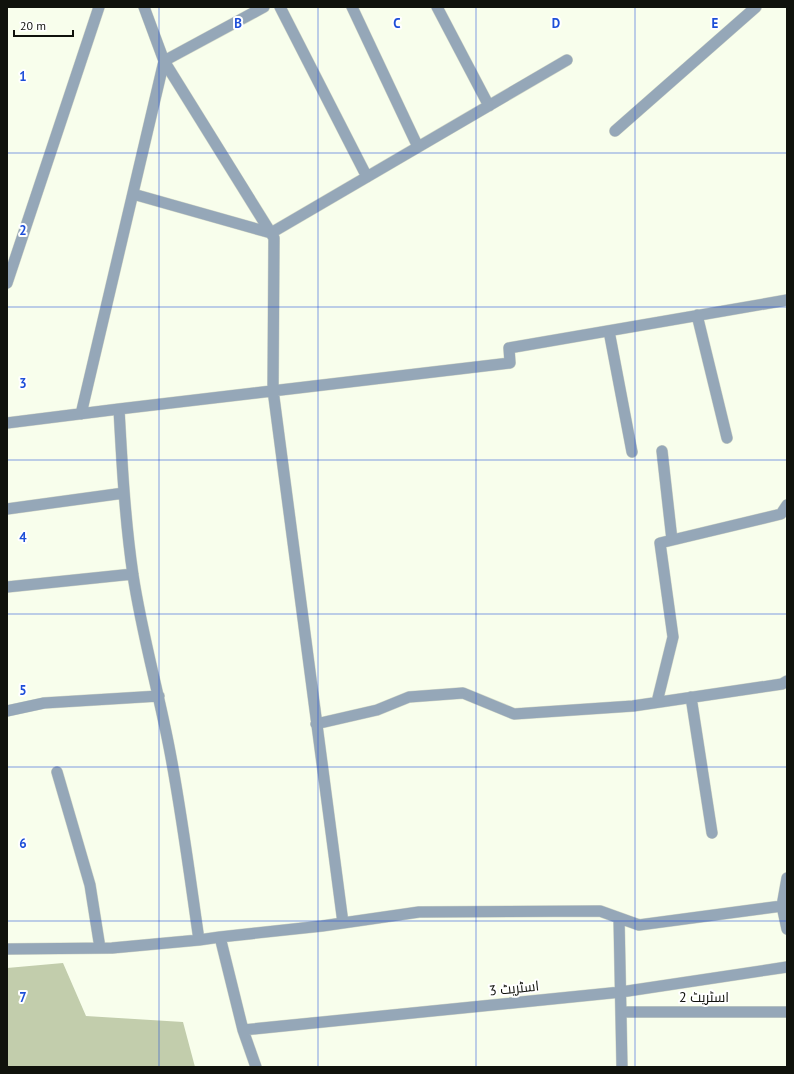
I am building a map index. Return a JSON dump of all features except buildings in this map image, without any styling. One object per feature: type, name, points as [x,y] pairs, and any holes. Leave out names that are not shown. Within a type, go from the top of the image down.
[{"type":"street","points":[[7,283],[99,7]]},
{"type":"street","points":[[144,7],[164,61],[274,238],[273,390],[343,923]]},
{"type":"street","points":[[81,414],[164,61],[264,7]]},
{"type":"street","points":[[280,7],[368,177]]},
{"type":"street","points":[[352,7],[418,147]]},
{"type":"street","points":[[437,7],[489,106]]},
{"type":"street","points":[[614,131],[756,7]]},
{"type":"street","points":[[133,194],[271,233],[567,60]]},
{"type":"street","points":[[7,423],[273,390],[510,363],[509,348],[787,300]]},
{"type":"street","points":[[697,315],[727,438]]},
{"type":"street","points":[[609,331],[632,452]]},
{"type":"street","points":[[119,409],[124,494],[133,574],[139,611],[159,696],[170,753],[199,940]]},
{"type":"street","points":[[662,451],[672,540]]},
{"type":"street","points":[[7,509],[124,494]]},
{"type":"street","points":[[657,702],[673,637],[660,543],[781,514],[787,505]]},
{"type":"street","points":[[7,587],[133,574]]},
{"type":"street","points":[[316,724],[377,710],[409,697],[464,693],[514,714],[633,706],[782,684],[787,681]]},
{"type":"street","points":[[7,711],[44,702],[159,696]]},
{"type":"street","points":[[691,697],[712,833]]},
{"type":"street","points":[[57,772],[90,885],[100,948]]},
{"type":"street","points":[[787,878],[782,906],[787,929]]},
{"type":"street","points":[[7,948],[100,948],[199,940],[343,923],[419,912],[600,911],[639,925],[782,906]]},
{"type":"street","points":[[619,918],[622,1067]]},
{"type":"street","points":[[220,937],[244,1030],[256,1067]]},
{"type":"street","name":"اسٹریٹ 3","points":[[244,1030],[621,992],[787,967]]},
{"type":"street","name":"اسٹریٹ 2","points":[[621,1012],[787,1012]]},
{"type":"green space","points":[[63,963],[86,1016],[183,1022],[195,1067],[7,1067],[7,968]]}]
